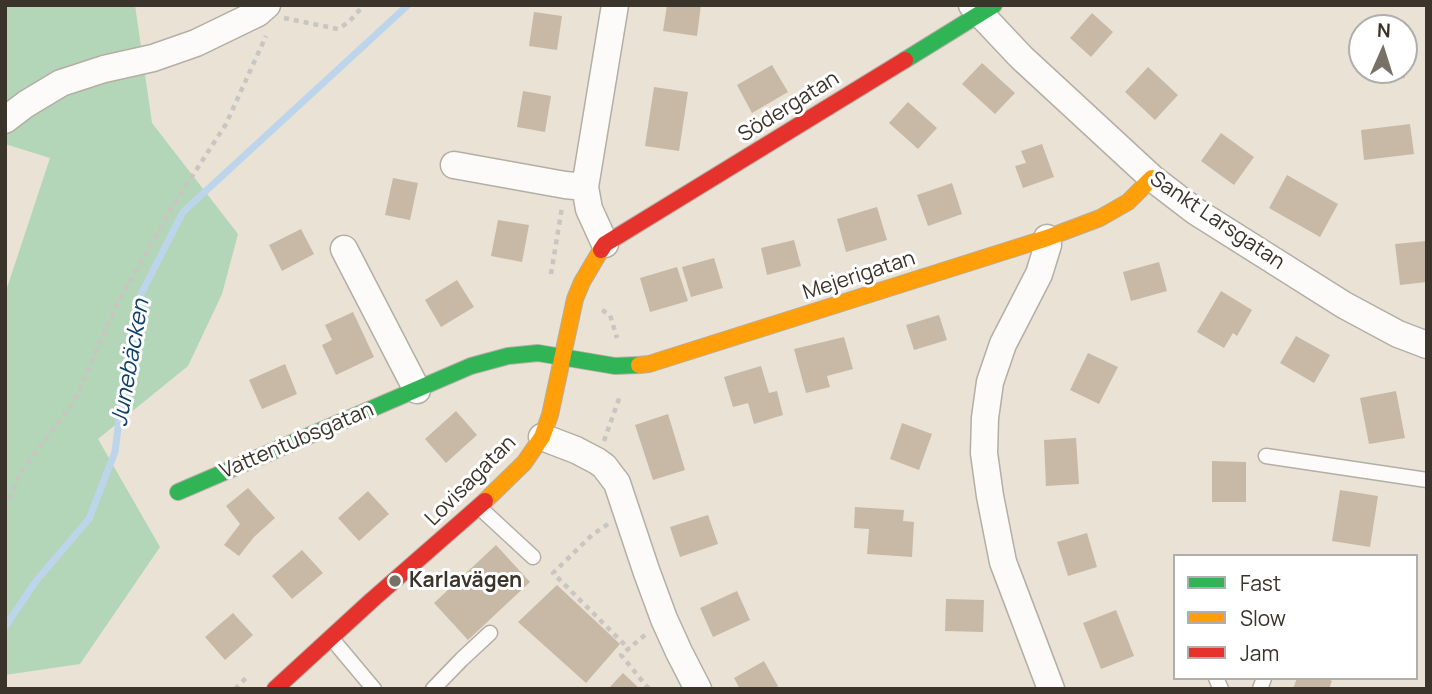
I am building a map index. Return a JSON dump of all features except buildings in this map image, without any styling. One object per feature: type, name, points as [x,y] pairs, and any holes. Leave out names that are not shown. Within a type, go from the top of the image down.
[{"type":"street","points":[[605,244],[589,209],[585,187],[615,5]]},
{"type":"street","name":"Sankt Larsgatan","points":[[982,8],[1021,57],[1152,178],[1195,211],[1344,305],[1398,334],[1427,345]]},
{"type":"street","name":"Södergatan","points":[[605,244],[982,8]]},
{"type":"street","points":[[5,120],[61,83],[104,69],[153,58],[267,16]]},
{"type":"street","points":[[454,165],[585,187]]},
{"type":"street","name":"Mejerigatan","points":[[563,356],[615,366],[649,364],[1047,238],[1100,218],[1128,202],[1152,178]]},
{"type":"street","points":[[1047,238],[1048,245],[1039,274],[1003,344],[990,382],[984,453],[1003,562],[1051,689]]},
{"type":"street","name":"Lovisagatan","points":[[275,689],[479,507],[524,463],[542,437],[550,415],[575,299],[605,244]]},
{"type":"street","points":[[344,249],[417,390]]},
{"type":"street","name":"Vattentubsgatan","points":[[178,492],[471,366],[508,356],[538,353],[563,356]]},
{"type":"street","points":[[542,437],[588,456],[604,466],[617,483],[664,619],[698,689]]},
{"type":"lane","points":[[1266,456],[1427,480]]},
{"type":"lane","points":[[479,507],[533,557]]},
{"type":"lane","points":[[433,689],[490,633]]},
{"type":"lane","points":[[331,638],[374,689]]},
{"type":"path","points":[[5,508],[23,469],[74,402],[117,304],[171,209],[226,124],[267,16],[338,29],[349,22],[364,5]]},
{"type":"path","points":[[627,512],[592,535],[553,573],[629,649]]},
{"type":"path","points":[[649,689],[621,655],[664,619]]},
{"type":"green space","points":[[5,5],[135,5],[152,123],[238,234],[222,294],[188,366],[98,439],[160,547],[80,664],[5,675],[5,294],[50,158],[5,144]]},
{"type":"waterway","name":"Junebäcken","points":[[5,627],[36,581],[89,519],[115,452],[125,372],[141,294],[183,212],[408,5]]},
{"type":"traffic: fast","points":[[905,60],[994,5]]},
{"type":"traffic: fast","points":[[178,492],[471,366],[508,356],[538,353],[615,366],[639,365]]},
{"type":"traffic: slow","points":[[639,365],[1047,238],[1100,218],[1128,202],[1152,178]]},
{"type":"traffic: slow","points":[[485,501],[524,463],[542,437],[550,415],[575,299],[601,250]]},
{"type":"traffic: jam","points":[[601,250],[605,244],[905,60]]},
{"type":"traffic: jam","points":[[275,689],[485,501]]},
{"type":"place","name":"Karlavägen","points":[[395,581]]}]
